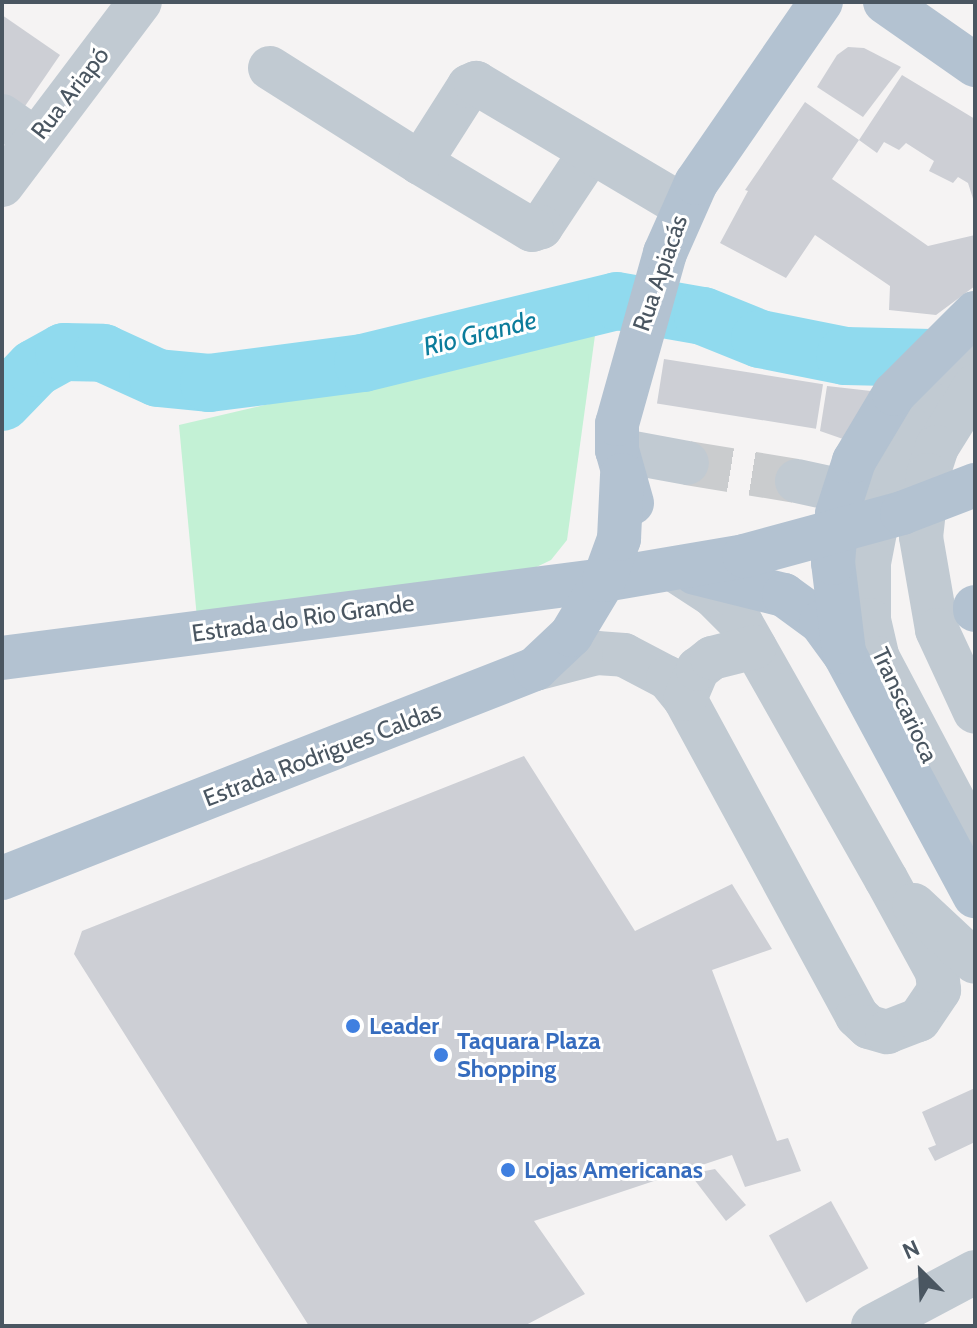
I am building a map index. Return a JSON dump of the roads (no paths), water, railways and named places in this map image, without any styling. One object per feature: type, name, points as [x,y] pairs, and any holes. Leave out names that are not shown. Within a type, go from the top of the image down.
[{"type":"main road","name":"Rua Apiacás","points":[[673,569],[640,528],[620,462],[617,424],[635,345],[683,206],[821,2]]},
{"type":"main road","points":[[885,2],[975,65]]},
{"type":"main road","points":[[845,655],[836,619],[840,512],[861,448],[894,394],[968,356]]},
{"type":"main road","name":"Estrada Rodrigues Caldas","points":[[2,878],[535,669],[571,635],[604,580],[619,539],[620,462]]},
{"type":"main road","points":[[604,580],[673,569],[840,512],[877,521],[975,485]]},
{"type":"main road","points":[[673,569],[739,581],[797,601],[821,622],[845,655],[975,896]]},
{"type":"main road","name":"Estrada do Rio Grande","points":[[2,658],[604,580]]},
{"type":"street","name":"Rua Ariapó","points":[[2,185],[18,127],[140,2]]},
{"type":"street","points":[[270,68],[532,230],[541,227],[590,153]]},
{"type":"street","points":[[420,163],[469,86],[476,83],[683,206]]},
{"type":"street","points":[[968,356],[937,447],[923,506],[921,537],[930,605],[955,677],[975,712]]},
{"type":"street","name":"Transcarioca","points":[[968,356],[909,428],[877,521],[869,563],[869,620],[878,658],[975,841]]},
{"type":"street","points":[[620,462],[687,463]]},
{"type":"street","points":[[797,481],[840,512]]},
{"type":"street","points":[[535,669],[597,653],[624,655],[668,678],[685,699],[857,1016],[869,1027],[887,1032],[919,1020],[939,990],[937,972],[741,623],[713,595],[673,569]]},
{"type":"street","points":[[685,699],[698,669],[712,658],[755,647]]},
{"type":"street","points":[[886,879],[975,962]]},
{"type":"street","points":[[890,1322],[975,1272]]},
{"type":"waterway","name":"Rio Grande","points":[[2,402],[35,368],[64,352],[103,353],[158,378],[209,383],[363,363],[617,301],[703,316],[760,339],[845,356],[975,359]]},
{"type":"tunnel","points":[[687,463],[797,481]]},
{"type":"place","name":"Leader","points":[[353,1026]]},
{"type":"place","name":"Taquara Plaza Shopping","points":[[441,1055]]},
{"type":"place","name":"Lojas Americanas","points":[[508,1170]]}]
